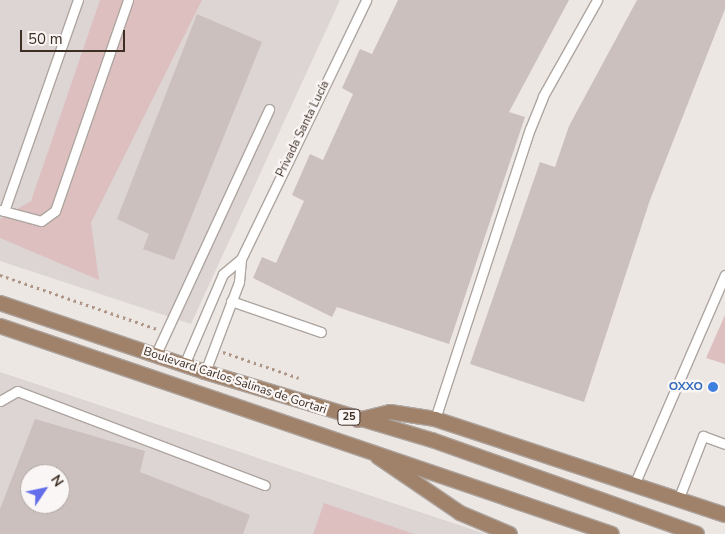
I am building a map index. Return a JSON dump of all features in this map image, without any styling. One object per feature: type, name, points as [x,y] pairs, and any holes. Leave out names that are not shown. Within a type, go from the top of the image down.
[{"type":"main road","name":"Boulevard Carlos Salinas de Gortari","points":[[0,303],[204,372],[358,420],[432,440],[697,534]]},
{"type":"main road","name":"Boulevard Carlos Salinas de Gortari","points":[[0,326],[612,534]]},
{"type":"main road","points":[[358,420],[390,412],[435,419],[725,515]]},
{"type":"main road","points":[[372,451],[460,513],[510,534]]},
{"type":"lane","points":[[78,0],[2,211],[41,221],[55,211],[128,0]]},
{"type":"lane","name":"Privada Santa Lucía","points":[[184,365],[223,274],[240,259],[366,0]]},
{"type":"lane","points":[[435,419],[530,130],[543,96],[597,0]]},
{"type":"lane","points":[[155,356],[269,109]]},
{"type":"lane","name":"Privada Santa Lucía","points":[[204,372],[239,282],[240,259]]},
{"type":"lane","points":[[634,485],[725,275]]},
{"type":"lane","points":[[231,301],[321,332]]},
{"type":"lane","points":[[0,401],[17,391],[265,485]]},
{"type":"lane","points":[[678,500],[704,436],[725,444]]},
{"type":"path","points":[[0,275],[167,332]]},
{"type":"path","points":[[213,349],[299,378]]},
{"type":"shaded area","points":[[0,0],[340,0],[191,324],[0,261]]},
{"type":"shaded area","points":[[100,0],[202,0],[91,223],[99,280],[0,238],[0,219],[31,201]]},
{"type":"shaded area","points":[[725,315],[725,364],[706,358]]},
{"type":"shaded area","points":[[0,372],[486,534],[0,534]]},
{"type":"shaded area","points":[[324,503],[414,534],[313,534]]},
{"type":"building","points":[[398,0],[569,0],[509,112],[525,117],[449,344],[337,307],[332,317],[253,278],[262,257],[276,263],[304,201],[292,195],[310,154],[323,160],[353,94],[342,88],[360,49],[372,54]]},
{"type":"building","points":[[637,0],[725,0],[725,9],[650,200],[584,402],[470,364],[540,162],[555,167],[569,126]]},
{"type":"building","points":[[197,14],[262,42],[174,260],[143,249],[149,234],[117,219]]},
{"type":"building","points":[[35,419],[145,451],[140,472],[250,515],[243,534],[0,534],[0,509]]},
{"type":"place","name":"OXXO","points":[[713,387]]}]
